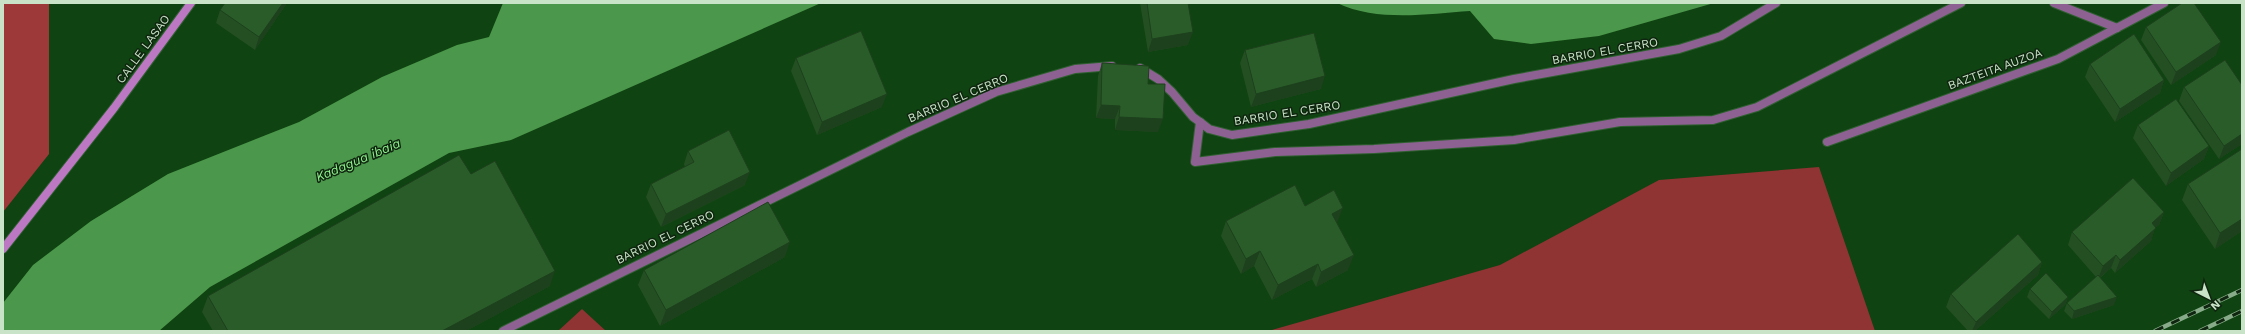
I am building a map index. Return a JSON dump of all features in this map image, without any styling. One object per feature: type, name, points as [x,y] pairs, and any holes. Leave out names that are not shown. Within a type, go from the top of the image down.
[{"type":"street","name":"CALLE LASAO","points":[[3,249],[114,108],[190,3]]},
{"type":"street","name":"BARRIO EL CERRO","points":[[503,331],[604,280],[908,132],[996,92],[1075,69],[1125,66],[1144,68],[1158,79],[1200,122],[1209,129],[1232,135],[1309,124],[1514,79],[1679,49],[1721,36],[1776,3]]},
{"type":"street","points":[[1200,122],[1195,162],[1275,152],[1374,149],[1514,140],[1620,122],[1713,120],[1757,107],[1961,3]]},
{"type":"street","points":[[2054,3],[2117,28]]},
{"type":"street","name":"BAZTEITA AUZOA","points":[[1827,142],[2058,59],[2164,3]]},
{"type":"shaded area","points":[[3,3],[49,3],[49,154],[3,212]]},
{"type":"shaded area","points":[[1819,167],[1875,331],[1268,331],[1500,265],[1659,180]]},
{"type":"shaded area","points":[[582,309],[606,331],[558,331]]},
{"type":"water","name":"Kadagua ibaia","points":[[503,3],[821,3],[511,140],[449,153],[210,287],[159,331],[3,331],[3,303],[33,265],[91,221],[168,174],[299,122],[382,77],[457,45],[489,37]]},
{"type":"water","points":[[1337,3],[1714,3],[1599,36],[1531,44],[1494,39],[1470,11],[1420,15],[1385,15],[1352,9]]},
{"type":"building","points":[[225,3],[283,3],[259,37],[220,10]]},
{"type":"building","points":[[1147,3],[1188,3],[1193,32],[1152,39]]},
{"type":"building","points":[[2182,3],[2194,3],[2221,42],[2176,72],[2146,27]]},
{"type":"building","points":[[861,31],[887,94],[822,122],[796,58]]},
{"type":"building","points":[[1314,33],[1325,76],[1256,94],[1245,50]]},
{"type":"building","points":[[2134,34],[2164,80],[2120,109],[2090,64]]},
{"type":"building","points":[[2225,60],[2242,85],[2242,134],[2224,146],[2184,87]]},
{"type":"building","points":[[1102,63],[1149,66],[1148,84],[1165,84],[1163,119],[1119,117],[1120,106],[1101,105]]},
{"type":"building","points":[[2176,99],[2209,146],[2171,173],[2138,125]]},
{"type":"building","points":[[729,130],[750,172],[666,214],[651,184],[694,162],[688,151]]},
{"type":"building","points":[[2242,149],[2242,219],[2220,233],[2188,184]]},
{"type":"building","points":[[459,155],[471,174],[495,161],[555,271],[442,331],[228,331],[208,296]]},
{"type":"building","points":[[2133,178],[2164,212],[2152,223],[2156,228],[2120,260],[2116,255],[2103,266],[2072,232]]},
{"type":"building","points":[[1295,185],[1305,206],[1334,190],[1343,208],[1332,214],[1354,255],[1321,272],[1318,264],[1278,285],[1260,251],[1246,259],[1226,221]]},
{"type":"building","points":[[768,202],[790,242],[666,310],[644,270]]},
{"type":"building","points":[[2018,234],[2042,262],[1976,322],[1951,294]]},
{"type":"building","points":[[2046,273],[2068,297],[2052,312],[2030,289]]},
{"type":"building","points":[[2098,275],[2117,297],[2074,311],[2067,303]]},
{"type":"railway","points":[[2155,331],[2242,290]]},
{"type":"railway","points":[[2200,331],[2242,311]]}]
